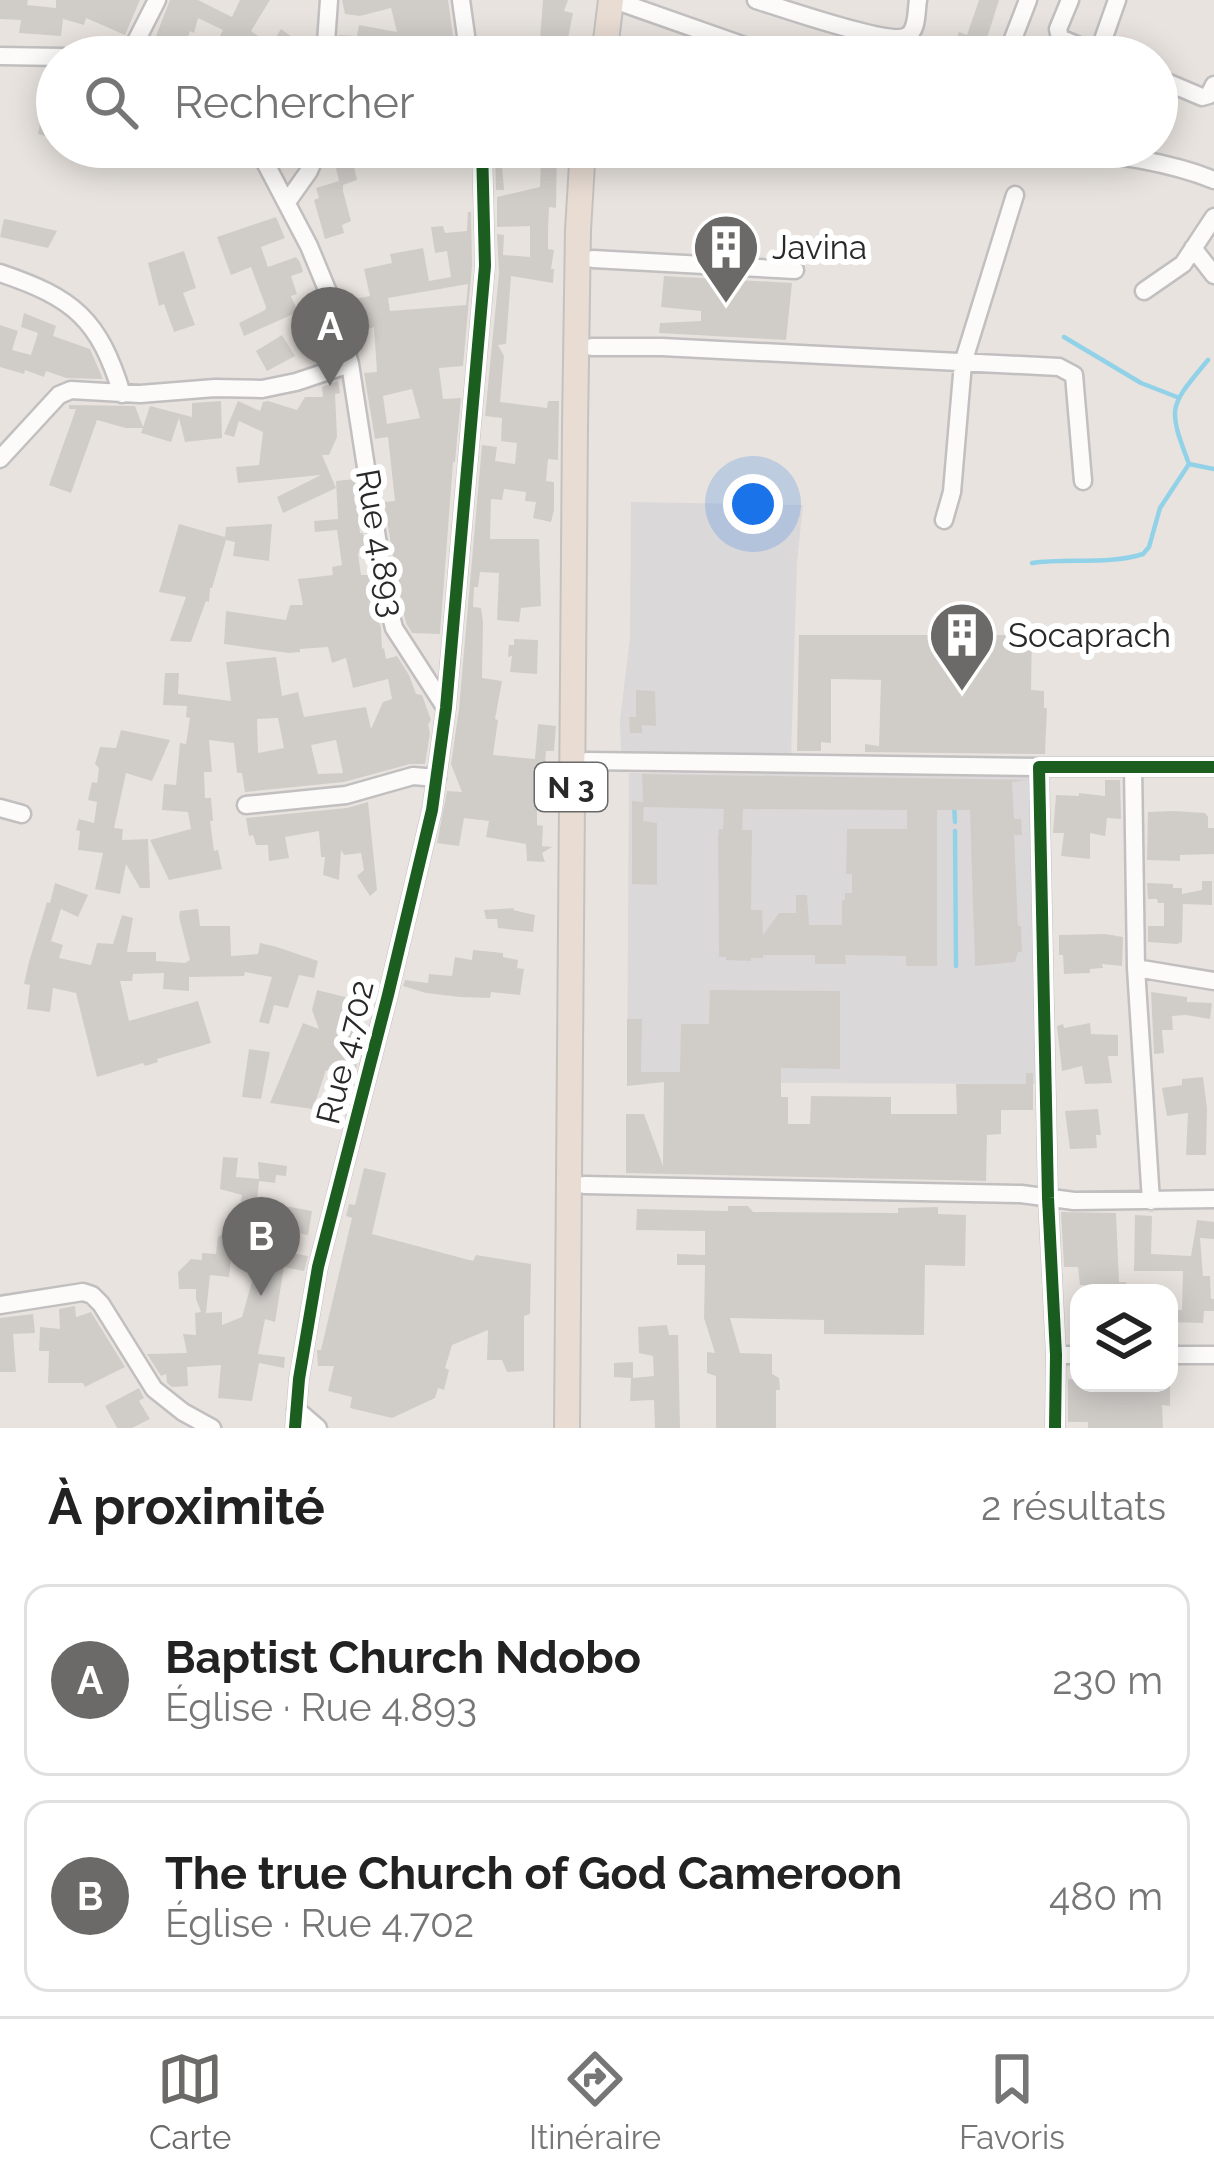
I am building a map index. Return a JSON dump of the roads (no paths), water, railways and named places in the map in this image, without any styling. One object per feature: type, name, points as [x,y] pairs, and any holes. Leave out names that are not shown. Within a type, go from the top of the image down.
[{"type":"highway","points":[[592,36],[596,0]]},
{"type":"highway","points":[[607,36],[612,0]]},
{"type":"highway","name":"N 3","points":[[567,1428],[587,761],[578,230],[582,168]]},
{"type":"highway","name":"N 3","points":[[579,1428],[584,1185],[577,1067],[582,527],[596,168]]},
{"type":"street","points":[[139,36],[157,0]]},
{"type":"street","points":[[326,36],[329,0]]},
{"type":"street","points":[[460,0],[466,36]]},
{"type":"street","points":[[612,0],[716,36]]},
{"type":"street","points":[[756,0],[887,36]]},
{"type":"street","points":[[903,36],[914,28],[918,0]]},
{"type":"street","points":[[1014,36],[1028,0]]},
{"type":"street","points":[[1060,36],[1058,28],[1070,0]]},
{"type":"street","points":[[1107,36],[1117,0]]},
{"type":"street","points":[[0,56],[36,57]]},
{"type":"street","points":[[1178,87],[1202,97],[1214,86]]},
{"type":"street","name":"Rue 4.893","points":[[268,168],[333,304],[350,364],[394,628],[446,708]]},
{"type":"street","points":[[287,202],[310,168]]},
{"type":"street","name":"Rue 4.702","points":[[295,1419],[318,1267],[388,995],[437,778],[484,266],[482,168]]},
{"type":"street","points":[[1178,168],[1214,180]]},
{"type":"street","points":[[944,520],[952,492],[963,363],[1015,195]]},
{"type":"street","points":[[1144,291],[1183,263],[1214,217]]},
{"type":"street","points":[[1193,248],[1214,275]]},
{"type":"street","points":[[593,259],[795,270]]},
{"type":"street","points":[[0,273],[59,298],[79,313],[99,335],[122,394]]},
{"type":"street","points":[[592,347],[1059,368],[1075,375],[1083,481]]},
{"type":"street","points":[[0,460],[65,392],[262,388],[350,364]]},
{"type":"street","points":[[587,761],[1214,767]]},
{"type":"street","points":[[1039,767],[1055,1428]]},
{"type":"street","points":[[1133,767],[1136,968],[1151,1201]]},
{"type":"street","points":[[246,805],[346,795],[413,776],[437,778]]},
{"type":"street","points":[[0,808],[22,814]]},
{"type":"street","points":[[1136,968],[1214,980]]},
{"type":"street","points":[[584,1185],[1021,1194],[1073,1202],[1214,1199]]},
{"type":"street","points":[[0,1305],[71,1292],[92,1295],[154,1389],[212,1428]]},
{"type":"street","points":[[1056,1354],[1070,1355]]},
{"type":"street","points":[[1178,1355],[1214,1355]]},
{"type":"street","points":[[295,1419],[318,1428]]},
{"type":"waterway","points":[[1064,337],[1141,383],[1177,397]]},
{"type":"waterway","points":[[1189,464],[1177,430],[1176,408],[1185,388],[1208,360]]},
{"type":"waterway","points":[[1189,464],[1214,469]]},
{"type":"waterway","points":[[1032,563],[1143,554],[1160,508],[1189,464]]},
{"type":"waterway","points":[[954,804],[955,822]]},
{"type":"waterway","points":[[955,831],[956,966]]},
{"type":"place","name":"Javina","points":[[726,306]]},
{"type":"place","name":"Baptist Church Ndobo","points":[[330,386]]},
{"type":"place","name":"Socaprach","points":[[962,694]]},
{"type":"place","name":"The true Church of God Cameroon","points":[[261,1296]]}]
